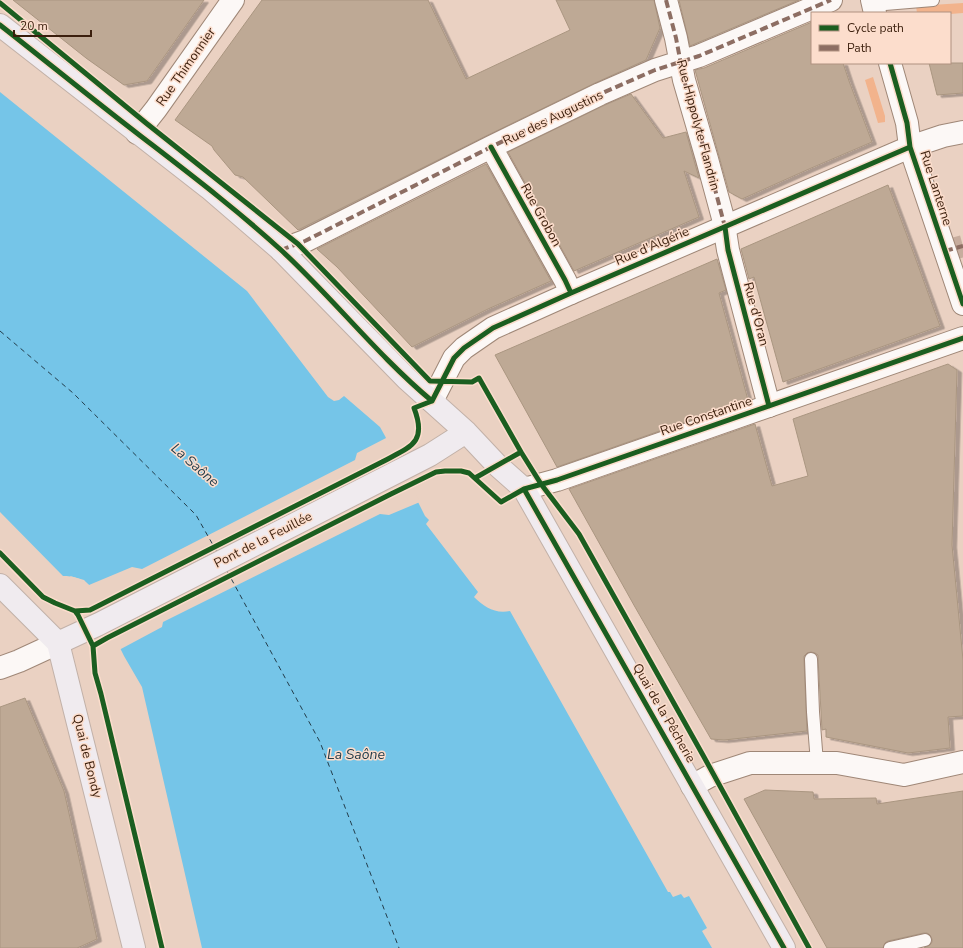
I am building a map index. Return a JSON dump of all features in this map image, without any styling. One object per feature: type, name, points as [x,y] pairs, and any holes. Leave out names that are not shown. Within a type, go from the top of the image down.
[{"type":"main road","name":"Quai de la Pêcherie","points":[[0,25],[209,188],[281,250],[407,379],[466,432],[497,465],[524,489],[784,948]]},
{"type":"main road","name":"Pont de la Feuillée","points":[[58,643],[99,624],[430,455],[466,432]]},
{"type":"main road","points":[[0,585],[58,643]]},
{"type":"main road","name":"Quai de Bondy","points":[[58,643],[134,948]]},
{"type":"street","name":"Rue Thimonnier","points":[[137,133],[156,109],[233,0]]},
{"type":"street","name":"Rue Hippolyte Flandrin","points":[[666,0],[676,38],[684,80],[725,227]]},
{"type":"street","name":"Rue des Augustins","points":[[281,250],[305,240],[600,94],[655,70],[699,56],[831,0]]},
{"type":"street","name":"Rue Lanterne","points":[[890,64],[907,123],[910,147],[963,304]]},
{"type":"street","name":"Rue d'Algérie","points":[[432,401],[454,358],[464,348],[493,328],[910,147],[943,136],[963,132]]},
{"type":"street","name":"Rue Grobon","points":[[491,147],[571,293]]},
{"type":"street","name":"Rue d'Oran","points":[[725,227],[728,250],[769,406]]},
{"type":"street","name":"Rue Constantine","points":[[524,489],[557,480],[963,338]]},
{"type":"street","points":[[0,668],[58,643]]},
{"type":"street","points":[[692,786],[710,776],[750,763],[837,763],[904,775],[963,762]]},
{"type":"lane","points":[[873,6],[933,0]]},
{"type":"lane","points":[[812,659],[813,712],[817,763]]},
{"type":"lane","points":[[890,948],[925,940]]},
{"type":"shaded area","points":[[963,3],[963,13],[917,12],[916,6]]},
{"type":"shaded area","points":[[873,77],[885,116],[885,122],[878,123],[865,80]]},
{"type":"water","name":"La Saône","points":[[0,92],[247,291],[328,397],[334,401],[339,400],[344,396],[380,427],[425,516],[429,520],[426,524],[478,592],[474,597],[482,604],[495,611],[510,611],[668,892],[670,892],[673,897],[681,894],[684,898],[689,896],[707,928],[702,931],[712,948],[202,948],[142,687],[124,656],[89,585],[77,578],[63,576],[0,512]]},
{"type":"pier","points":[[388,437],[420,502],[389,515],[380,514],[163,622],[162,627],[119,650],[87,586],[83,582],[72,579],[70,576],[84,580],[89,585],[132,567],[142,569],[355,460],[357,453]]},
{"type":"building","points":[[13,0],[204,0],[147,81],[124,85],[86,58]]},
{"type":"building","points":[[262,0],[428,0],[466,79],[570,30],[556,0],[654,0],[660,28],[646,60],[486,136],[298,230],[243,177],[235,175],[212,146],[175,120]]},
{"type":"building","points":[[679,0],[799,0],[690,46]]},
{"type":"building","points":[[811,22],[811,64],[843,64],[872,142],[742,199],[729,192],[695,70],[704,68]]},
{"type":"building","points":[[963,63],[963,93],[937,95],[929,64]]},
{"type":"building","points":[[631,94],[663,138],[686,132],[699,178],[684,171],[699,217],[574,271],[508,152]]},
{"type":"building","points":[[486,164],[551,281],[488,309],[412,347],[337,267],[317,249]]},
{"type":"building","points":[[888,185],[940,326],[783,382],[754,277],[749,279],[741,249]]},
{"type":"building","points":[[717,259],[726,290],[719,293],[748,400],[557,467],[495,355]]},
{"type":"building","points":[[948,364],[957,370],[952,545],[963,660],[963,716],[948,717],[950,748],[908,753],[826,737],[826,729],[822,730],[818,655],[811,652],[804,656],[807,731],[724,740],[711,739],[569,489],[755,424],[772,486],[808,476],[793,419]]},
{"type":"building","points":[[25,698],[64,791],[97,939],[77,948],[0,948],[0,707]]},
{"type":"building","points":[[765,790],[813,792],[814,799],[876,798],[877,804],[963,791],[963,948],[924,948],[930,945],[932,939],[930,935],[924,933],[888,941],[885,943],[883,948],[827,948],[744,799]]},
{"type":"ferry route","points":[[0,331],[73,393],[196,515],[217,552]]},
{"type":"ferry route","points":[[227,571],[320,742],[399,948]]},
{"type":"tunnel","points":[[945,251],[963,246]]},
{"type":"marked path","points":[[666,0],[676,38],[684,80],[725,227]]},
{"type":"marked path","points":[[281,250],[305,241],[600,94],[655,70],[699,56],[831,0]]},
{"type":"marked path","points":[[945,251],[963,246]]},
{"type":"cycle path","points":[[0,3],[146,123],[298,244],[430,381],[472,382],[479,378],[541,484],[579,534],[809,948]]},
{"type":"cycle path","points":[[0,25],[264,234],[319,287],[393,365],[432,401]]},
{"type":"cycle path","points":[[890,64],[907,123],[910,147],[963,304]]},
{"type":"cycle path","points":[[491,147],[571,293]]},
{"type":"cycle path","points":[[432,401],[454,358],[464,348],[493,328],[910,147]]},
{"type":"cycle path","points":[[725,227],[728,250],[769,406]]},
{"type":"cycle path","points":[[93,646],[436,472],[461,471],[469,473],[501,502],[524,489],[557,480],[963,338]]},
{"type":"cycle path","points":[[75,611],[90,610],[408,448],[417,437],[419,430],[418,420],[414,408],[432,401]]},
{"type":"cycle path","points":[[475,478],[521,452]]},
{"type":"cycle path","points":[[524,489],[784,948]]},
{"type":"cycle path","points":[[0,553],[43,597],[75,611],[93,646],[95,673],[162,948]]}]
